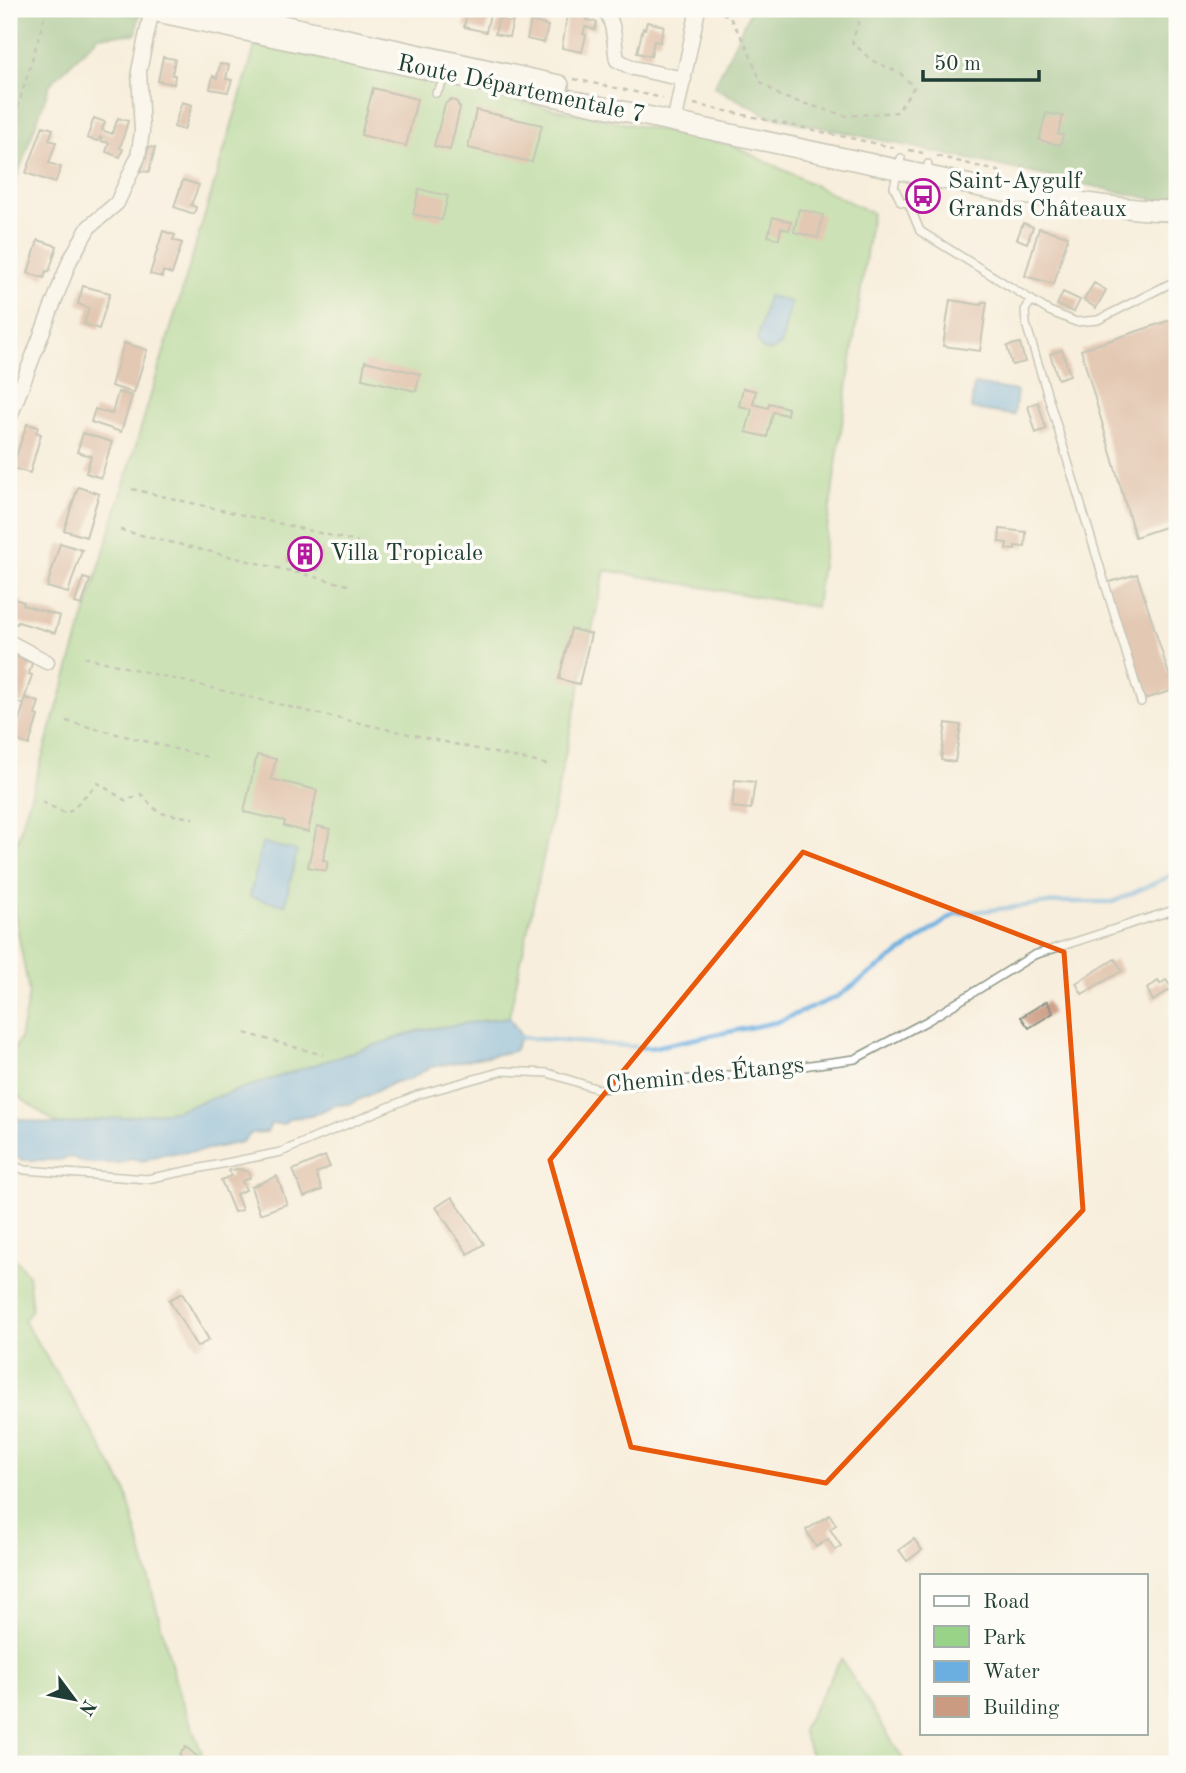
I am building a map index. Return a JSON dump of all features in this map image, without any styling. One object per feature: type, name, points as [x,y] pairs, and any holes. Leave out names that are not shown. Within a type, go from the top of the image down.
[{"type":"main road","name":"Route Départementale 7","points":[[149,9],[270,22]]},
{"type":"main road","name":"Route Départementale 7","points":[[209,9],[444,67],[900,164],[1004,192],[1177,211]]},
{"type":"main road","name":"Route Départementale 7","points":[[928,171],[1007,180],[1059,197]]},
{"type":"street","points":[[9,419],[70,260],[89,227],[117,203],[138,157],[142,132],[139,71],[149,9]]},
{"type":"street","points":[[604,9],[612,31],[617,60],[632,68],[684,79]]},
{"type":"street","points":[[675,116],[698,9]]},
{"type":"street","points":[[9,642],[47,662]]},
{"type":"lane","points":[[436,93],[444,67]]},
{"type":"lane","points":[[900,164],[894,187],[901,202],[914,204],[923,196],[928,171]]},
{"type":"lane","points":[[908,202],[920,230],[1049,312],[1076,323],[1098,320],[1177,280]]},
{"type":"lane","points":[[1032,300],[1026,310],[1026,324],[1140,702]]},
{"type":"lane","name":"Chemin des Étangs","points":[[9,1164],[26,1170],[147,1179],[281,1152],[416,1094],[503,1071],[548,1073],[598,1089],[855,1059],[927,1021],[1034,956],[1177,909]]},
{"type":"path","points":[[9,138],[47,9]]},
{"type":"path","points":[[713,9],[729,16],[746,45],[761,82],[782,97],[847,116],[897,112],[914,87],[900,73],[871,60],[852,42],[863,9]]},
{"type":"path","points":[[701,106],[989,168],[1004,174],[1007,180]]},
{"type":"path","points":[[132,489],[358,542]]},
{"type":"path","points":[[120,530],[348,585]]},
{"type":"path","points":[[84,657],[319,714],[549,765]]},
{"type":"path","points":[[66,721],[207,757]]},
{"type":"path","points":[[42,802],[67,814],[98,783],[126,801],[141,794],[159,813],[193,818]]},
{"type":"path","points":[[245,1033],[323,1055]]},
{"type":"highlighted area","points":[[803,852],[1064,952],[1083,1210],[826,1483],[631,1447],[550,1160]]},
{"type":"green space","points":[[9,9],[109,9],[139,15],[136,34],[99,36],[50,84],[9,200]]},
{"type":"green space","points":[[751,9],[1177,9],[1177,200],[1157,200],[769,116],[714,87]]},
{"type":"green space","points":[[256,44],[441,86],[732,145],[872,213],[816,607],[605,570],[509,1017],[421,1030],[174,1111],[59,1125],[9,1090],[9,1057],[20,1039],[29,993],[12,899],[13,855]]},
{"type":"green space","points":[[9,1251],[28,1275],[32,1309],[24,1321],[125,1488],[178,1690],[206,1764],[9,1764]]},
{"type":"green space","points":[[841,1659],[906,1764],[814,1764],[802,1730]]},
{"type":"water","points":[[768,296],[791,302],[781,345],[771,351],[762,349],[757,340]]},
{"type":"water","points":[[974,384],[1017,391],[1014,415],[971,409]]},
{"type":"water","points":[[262,843],[297,851],[285,905],[250,897]]},
{"type":"water","points":[[509,1017],[521,1036],[514,1051],[431,1067],[408,1080],[395,1082],[350,1104],[335,1105],[311,1116],[290,1118],[283,1124],[271,1124],[267,1132],[252,1133],[242,1142],[200,1151],[163,1154],[143,1161],[131,1158],[120,1163],[84,1163],[72,1157],[58,1160],[23,1160],[9,1154],[9,1112],[19,1119],[59,1125],[174,1111],[421,1030]]},
{"type":"building","points":[[463,9],[491,9],[486,32],[464,27],[466,17],[462,16]]},
{"type":"building","points":[[568,9],[589,11],[586,20],[597,22],[595,30],[585,27],[582,52],[562,48]]},
{"type":"building","points":[[499,18],[513,21],[509,37],[495,34]]},
{"type":"building","points":[[531,21],[548,26],[544,43],[527,39]]},
{"type":"building","points":[[647,22],[664,26],[660,42],[654,41],[651,56],[637,53]]},
{"type":"building","points":[[163,57],[175,59],[172,75],[175,75],[174,84],[158,81]]},
{"type":"building","points":[[220,64],[229,65],[226,79],[232,80],[228,92],[210,89],[213,76],[217,78]]},
{"type":"building","points":[[373,88],[417,99],[406,146],[361,135]]},
{"type":"building","points":[[450,100],[456,101],[460,108],[450,150],[434,146],[445,104]]},
{"type":"building","points":[[182,102],[192,105],[184,130],[174,127]]},
{"type":"building","points":[[476,110],[542,125],[532,162],[468,148]]},
{"type":"building","points":[[1046,113],[1063,116],[1058,134],[1063,135],[1060,145],[1039,140]]},
{"type":"building","points":[[94,118],[105,122],[102,130],[112,134],[118,118],[128,121],[120,157],[106,152],[109,143],[101,141],[102,138],[98,141],[87,138]]},
{"type":"building","points":[[43,126],[53,129],[49,140],[56,142],[49,163],[61,167],[55,183],[26,173]]},
{"type":"building","points":[[149,147],[155,148],[149,172],[141,171]]},
{"type":"building","points":[[183,180],[199,185],[191,205],[196,207],[194,214],[174,207]]},
{"type":"building","points":[[419,189],[448,196],[442,220],[413,214]]},
{"type":"building","points":[[799,209],[823,215],[818,238],[794,232]]},
{"type":"building","points":[[773,217],[791,222],[789,230],[781,228],[779,239],[768,236]]},
{"type":"building","points":[[1023,223],[1033,227],[1027,243],[1017,239]]},
{"type":"building","points":[[1039,228],[1068,236],[1054,284],[1025,276]]},
{"type":"building","points":[[163,231],[175,235],[173,240],[182,243],[172,274],[163,271],[162,277],[150,274]]},
{"type":"building","points":[[38,240],[57,246],[49,272],[46,271],[44,278],[28,273]]},
{"type":"building","points":[[1094,283],[1106,290],[1096,308],[1084,300]]},
{"type":"building","points":[[83,286],[110,293],[99,329],[84,324],[89,308],[78,304]]},
{"type":"building","points":[[1063,292],[1080,300],[1074,312],[1057,305]]},
{"type":"building","points":[[950,300],[981,305],[982,302],[987,302],[980,351],[943,346]]},
{"type":"building","points":[[1177,318],[1177,523],[1135,537],[1081,350]]},
{"type":"building","points":[[124,343],[147,350],[134,393],[111,386]]},
{"type":"building","points":[[1020,343],[1025,362],[1012,365],[1007,346]]},
{"type":"building","points":[[1062,350],[1070,375],[1058,379],[1050,354]]},
{"type":"building","points":[[365,361],[420,374],[416,391],[362,379]]},
{"type":"building","points":[[743,388],[756,391],[753,404],[768,408],[769,403],[788,408],[787,415],[773,412],[767,437],[746,432],[752,409],[739,406]]},
{"type":"building","points":[[118,392],[132,396],[121,432],[91,422],[95,409],[112,414]]},
{"type":"building","points":[[1038,402],[1046,429],[1036,433],[1028,406]]},
{"type":"building","points":[[27,424],[38,427],[36,432],[41,434],[30,473],[12,468]]},
{"type":"building","points":[[83,433],[112,442],[101,478],[86,473],[91,456],[77,452]]},
{"type":"building","points":[[78,487],[99,494],[86,537],[64,530]]},
{"type":"building","points":[[1000,529],[1026,532],[1025,547],[1006,549],[1007,543],[999,542]]},
{"type":"building","name":"Villa Tropicale","points":[[292,542],[323,551],[318,570],[309,567],[310,561],[300,558],[298,564],[286,561]]},
{"type":"building","points":[[60,543],[82,550],[68,593],[47,587]]},
{"type":"building","points":[[1137,574],[1174,690],[1144,699],[1106,583]]},
{"type":"building","points":[[83,578],[90,580],[82,605],[75,603]]},
{"type":"building","points":[[14,599],[24,602],[23,605],[60,616],[55,633],[9,622]]},
{"type":"building","points":[[571,629],[591,634],[579,684],[559,679]]},
{"type":"building","points":[[9,654],[32,663],[29,674],[32,675],[23,704],[9,700]]},
{"type":"building","points":[[26,698],[39,702],[35,715],[38,716],[29,745],[13,739]]},
{"type":"building","points":[[946,723],[961,725],[955,762],[941,760]]},
{"type":"building","points":[[257,755],[276,759],[271,779],[317,790],[308,832],[284,826],[285,821],[244,812]]},
{"type":"building","points":[[735,780],[755,782],[751,809],[732,807]]},
{"type":"building","points":[[317,826],[330,829],[323,860],[328,861],[326,871],[308,867]]},
{"type":"building","points":[[1115,959],[1122,971],[1082,994],[1076,983]]},
{"type":"building","points":[[1166,980],[1172,988],[1153,1001],[1147,989],[1158,981],[1160,984]]},
{"type":"building","points":[[1047,1001],[1053,1013],[1029,1028],[1021,1017]]},
{"type":"building","points":[[325,1156],[330,1167],[316,1173],[322,1190],[304,1197],[293,1170]]},
{"type":"building","points":[[229,1170],[248,1172],[250,1178],[242,1181],[246,1190],[236,1194],[242,1210],[234,1212],[221,1180],[231,1176]]},
{"type":"building","points":[[277,1176],[287,1204],[260,1214],[251,1187]]},
{"type":"building","points":[[452,1197],[484,1244],[468,1254],[436,1207]]},
{"type":"building","points":[[182,1293],[209,1340],[197,1347],[169,1300]]},
{"type":"building","points":[[830,1515],[836,1525],[830,1529],[841,1546],[835,1550],[828,1539],[816,1547],[806,1530]]},
{"type":"building","points":[[914,1539],[922,1550],[907,1561],[899,1550]]},
{"type":"building","points":[[186,1747],[199,1758],[193,1764],[179,1755]]},
{"type":"waterway","points":[[516,1037],[650,1048],[777,1022],[837,997],[955,914],[1058,902],[1113,902],[1177,873]]},
{"type":"place","name":"Saint-Aygulf Grands Châteaux","points":[[923,196]]},
{"type":"place","name":"Villa Tropicale","points":[[305,554]]}]
